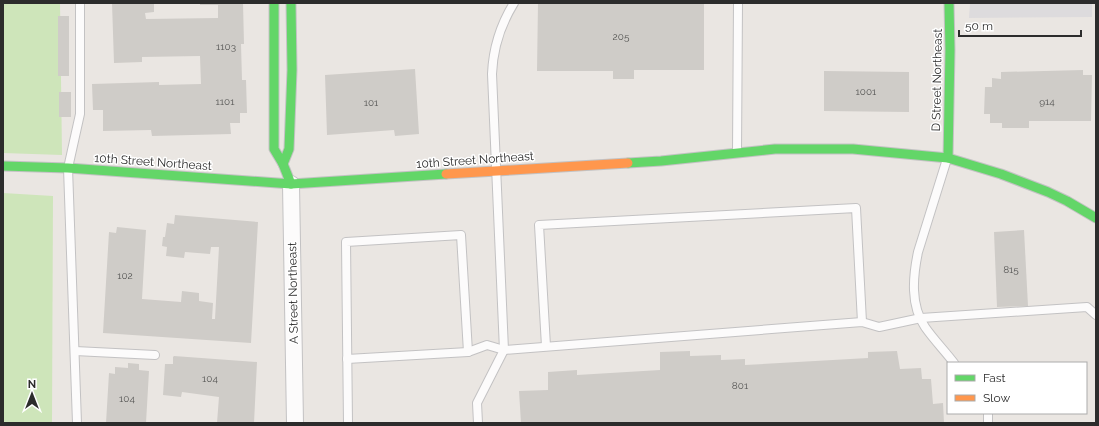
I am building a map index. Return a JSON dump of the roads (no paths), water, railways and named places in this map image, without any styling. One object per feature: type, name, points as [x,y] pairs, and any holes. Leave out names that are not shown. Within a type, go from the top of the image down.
[{"type":"street","name":"A Street Northeast","points":[[274,3],[274,149],[283,164],[291,184],[295,423]]},
{"type":"street","points":[[283,164],[289,149],[292,70],[291,3]]},
{"type":"street","name":"D Street Northeast","points":[[948,158],[950,50],[949,3]]},
{"type":"street","name":"10th Street Northeast","points":[[3,166],[68,168],[291,184],[661,161],[774,149],[853,149],[948,158],[1001,174],[1048,192],[1096,218]]},
{"type":"lane","points":[[77,423],[68,168],[80,114],[80,3]]},
{"type":"lane","points":[[478,423],[477,403],[504,350],[495,171],[492,58],[509,11],[514,3]]},
{"type":"lane","points":[[736,153],[738,3]]},
{"type":"lane","points":[[948,158],[918,252],[915,268],[914,289],[918,312],[925,326],[953,362]]},
{"type":"lane","points":[[546,346],[539,225],[856,208],[862,322]]},
{"type":"lane","points":[[348,423],[346,242],[461,235],[468,352]]},
{"type":"lane","points":[[347,359],[468,352],[487,345],[504,350],[862,322],[879,327],[921,318],[1087,307],[1096,314]]},
{"type":"lane","points":[[75,351],[155,355]]}]
